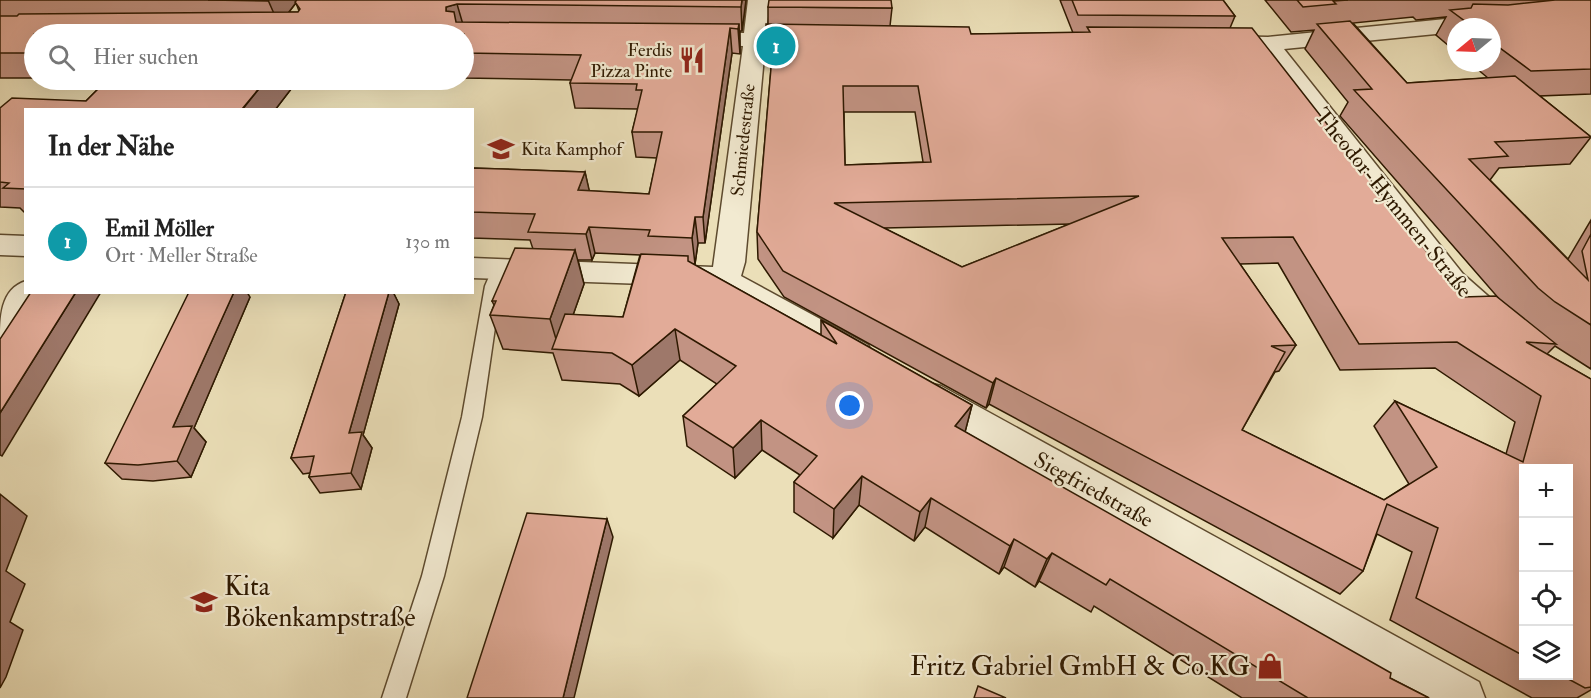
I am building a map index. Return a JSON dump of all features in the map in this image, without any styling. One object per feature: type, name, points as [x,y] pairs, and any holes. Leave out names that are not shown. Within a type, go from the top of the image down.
[{"type":"street","name":"Schmiedestraße","points":[[724,280],[730,262],[759,0]]},
{"type":"street","points":[[1198,43],[1268,44],[1508,19]]},
{"type":"street","points":[[674,39],[837,40]]},
{"type":"street","name":"Theodor-Hymmen-Straße","points":[[1268,44],[1452,280],[1488,316],[1523,343]]},
{"type":"street","points":[[0,245],[24,246]]},
{"type":"street","points":[[486,268],[703,276],[724,280]]},
{"type":"street","name":"Siegfriedstraße","points":[[724,280],[1463,698]]},
{"type":"street","points":[[0,330],[25,294]]},
{"type":"lane","points":[[394,698],[434,576],[472,417],[493,286],[486,268]]},
{"type":"building","points":[[208,0],[268,0],[268,1]]},
{"type":"building","points":[[297,0],[742,0],[741,7],[457,4],[446,7],[446,11],[454,12],[456,22],[739,24],[738,29],[730,28],[703,217],[695,217],[692,238],[648,236],[650,230],[589,227],[586,234],[528,232],[535,214],[474,212],[474,168],[585,172],[578,190],[649,194],[662,132],[632,132],[642,90],[636,90],[637,84],[570,83],[581,55],[474,53],[474,24],[24,24],[24,53],[0,53],[0,16],[298,12],[300,9],[295,2]]},
{"type":"building","points":[[769,0],[891,0],[892,8],[768,7]]},
{"type":"building","points":[[1072,0],[1223,0],[1235,16],[1078,15]]},
{"type":"building","points":[[1297,0],[1348,0],[1333,1],[1336,4],[1303,7]]},
{"type":"building","points":[[1555,0],[1591,0],[1591,69],[1531,71],[1501,49],[1501,18],[1461,18],[1450,10],[1471,8],[1473,4],[1508,5]]},
{"type":"building","points":[[1350,21],[1407,83],[1515,76],[1591,137],[1495,142],[1508,156],[1469,159],[1588,280],[1582,251],[1591,234],[1591,325],[1538,288],[1354,90],[1372,89],[1317,24]]},
{"type":"building","points":[[766,24],[969,27],[971,34],[1090,32],[1087,27],[1252,28],[1462,297],[1496,296],[1556,344],[1526,342],[1591,379],[1591,687],[1585,688],[1570,680],[1573,680],[1573,464],[1519,464],[1519,653],[1416,598],[1438,528],[1387,504],[1363,571],[996,378],[993,383],[783,271],[757,232],[774,33],[766,32]],"holes":[[[843,86],[918,86],[931,162],[845,165]],[[1139,196],[962,267],[834,203]],[[1293,237],[1359,344],[1457,342],[1541,396],[1523,462],[1395,401],[1437,467],[1384,500],[1242,430],[1285,352],[1271,346],[1296,345],[1222,238]]]},
{"type":"building","points":[[97,90],[258,90],[243,108],[24,108],[24,189],[3,188],[9,183],[0,182],[0,108],[12,98],[86,101]]},
{"type":"building","points":[[515,248],[575,250],[550,319],[490,315],[496,301],[492,301]]},
{"type":"building","points":[[641,254],[688,256],[688,261],[837,344],[821,320],[972,405],[955,426],[1391,673],[1390,678],[1429,698],[1308,698],[1110,579],[1106,585],[1052,553],[1047,559],[1014,539],[1010,546],[931,498],[920,512],[862,476],[834,509],[794,482],[817,456],[761,420],[733,448],[683,416],[736,366],[675,329],[632,365],[612,353],[552,349],[565,314],[623,317]]},
{"type":"building","points":[[30,294],[75,294],[0,413],[0,339]]},
{"type":"building","points":[[188,294],[233,294],[173,427],[192,426],[177,461],[138,465],[105,463]]},
{"type":"building","points":[[345,294],[388,294],[349,433],[362,432],[351,473],[309,477],[314,456],[291,458]]},
{"type":"building","points":[[527,513],[607,519],[563,698],[467,698]]},
{"type":"building","points":[[978,686],[1006,698],[974,698]]},
{"type":"place","name":"Emil Möller","points":[[776,46]]},
{"type":"place","name":"Ferdis Pizza Pinte","points":[[692,60]]},
{"type":"place","name":"Kita Kamphof","points":[[501,149]]},
{"type":"place","name":"Kita Bökenkampstraße","points":[[204,602]]},
{"type":"place","name":"Fritz Gabriel GmbH & Co.KG","points":[[1270,666]]}]
